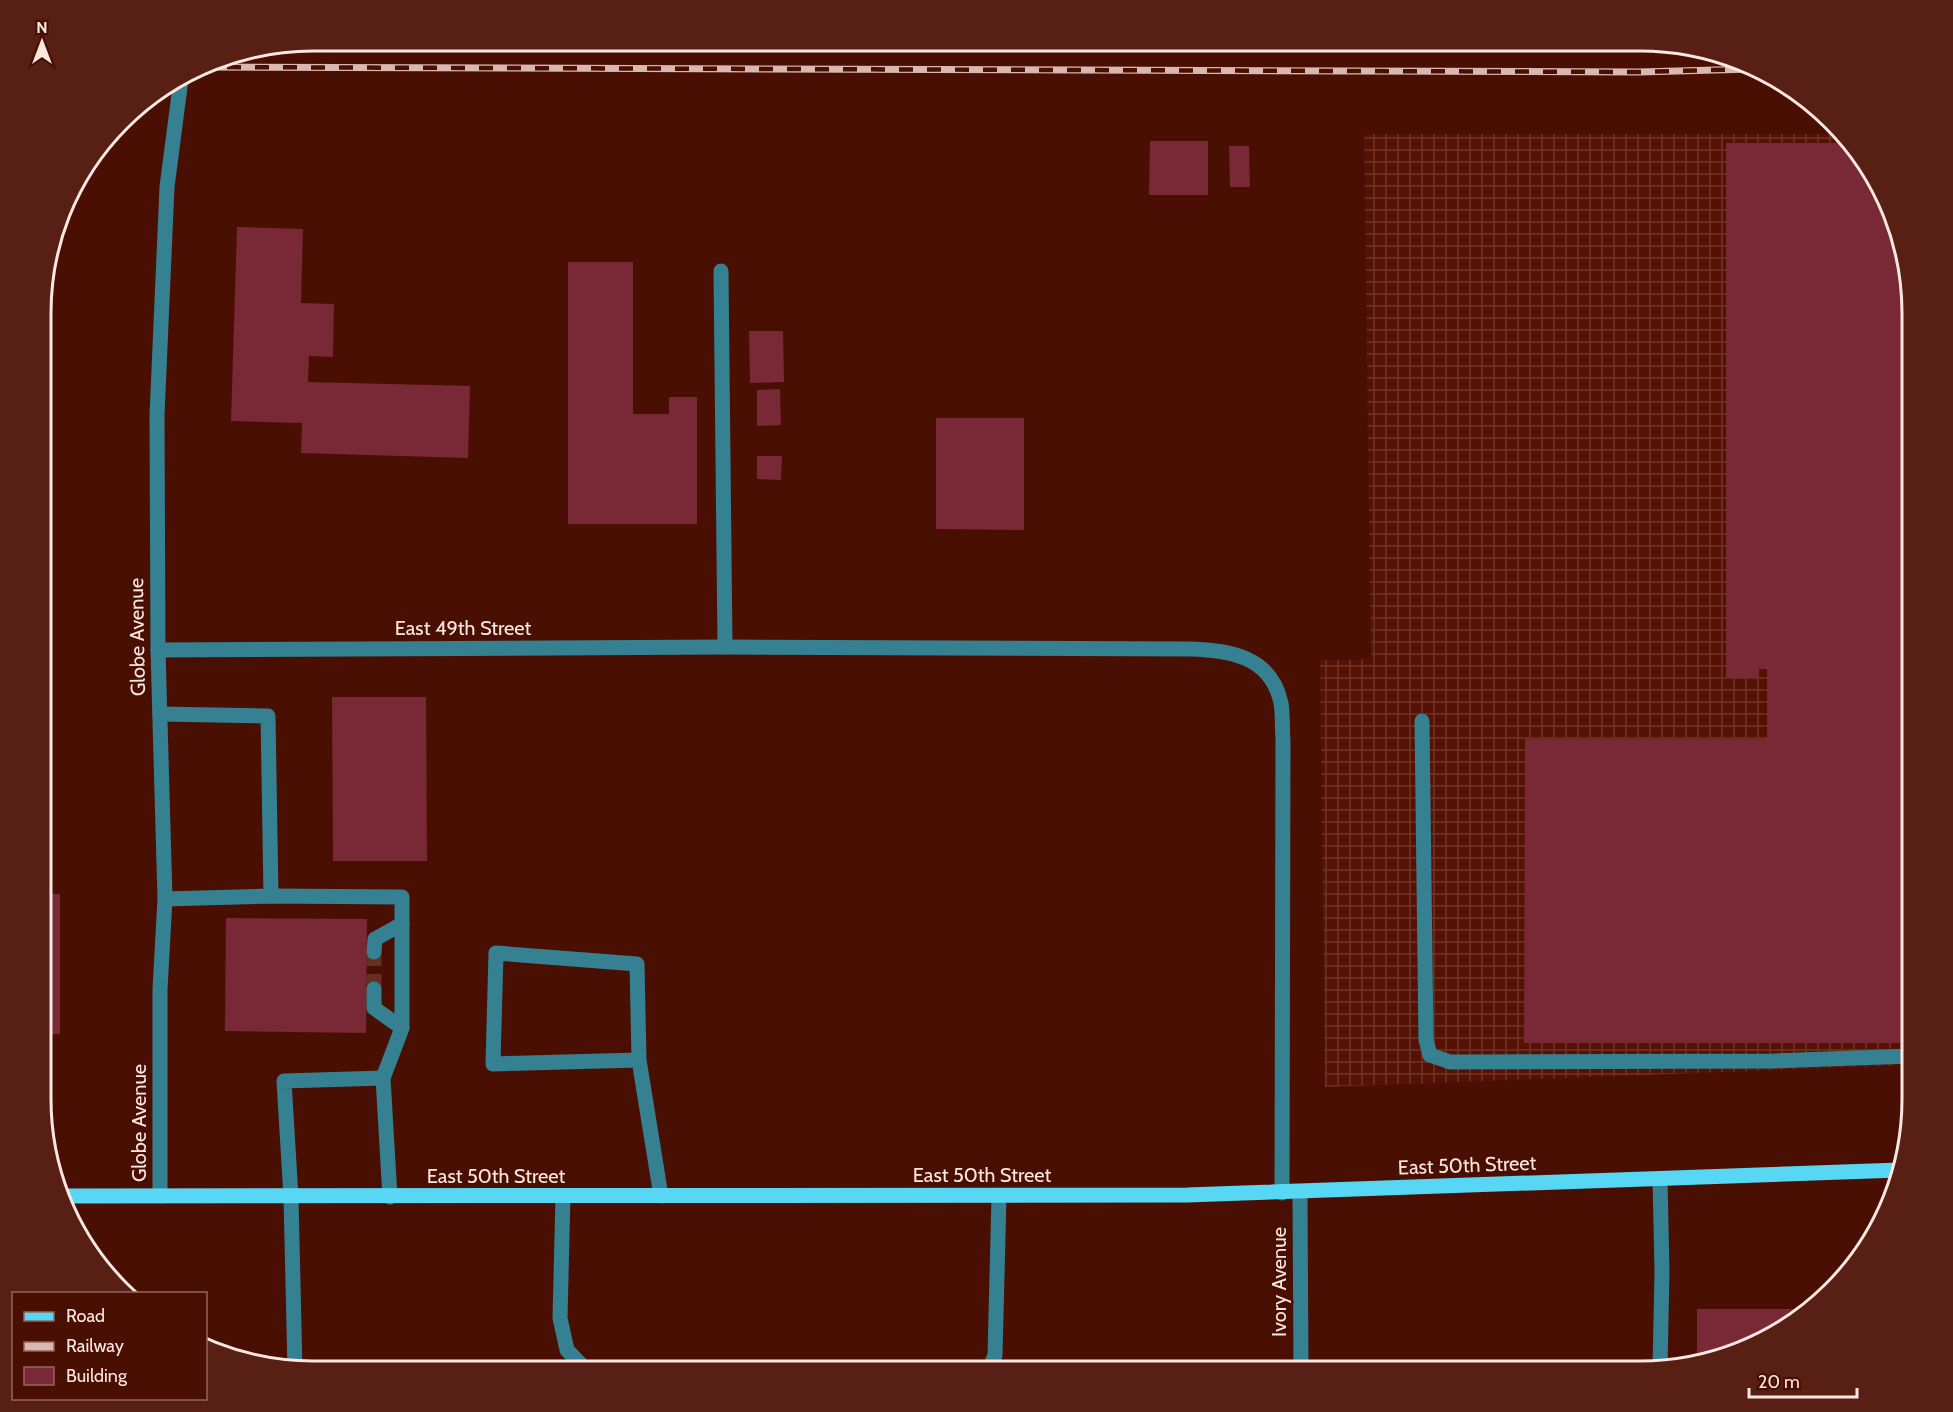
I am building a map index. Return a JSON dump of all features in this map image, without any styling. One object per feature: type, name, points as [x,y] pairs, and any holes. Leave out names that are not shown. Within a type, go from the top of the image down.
[{"type":"main road","name":"East 50th Street","points":[[70,1196],[999,1196],[1300,1193],[1892,1170]]},
{"type":"street","name":"Globe Avenue","points":[[160,1196],[160,989],[165,899],[158,650],[157,415],[160,300],[167,187],[180,87]]},
{"type":"street","points":[[722,271],[725,647]]},
{"type":"street","name":"East 49th Street","points":[[158,650],[725,647],[1225,650],[1250,659],[1271,679],[1281,702],[1283,740],[1282,1193]]},
{"type":"street","points":[[160,714],[268,716],[271,896]]},
{"type":"street","points":[[1422,721],[1426,1040],[1430,1055],[1450,1062],[1774,1061],[1902,1056]]},
{"type":"street","points":[[165,899],[271,896],[402,897],[402,1028],[384,1078],[390,1197]]},
{"type":"street","points":[[374,952],[375,939],[402,924]]},
{"type":"street","points":[[639,1060],[493,1064],[496,953],[637,964],[639,1060],[661,1196]]},
{"type":"street","points":[[374,989],[374,1008],[402,1028]]},
{"type":"street","points":[[295,1360],[291,1197],[284,1081],[384,1078]]},
{"type":"street","points":[[1660,1179],[1662,1272],[1660,1360]]},
{"type":"street","name":"Ivory Avenue","points":[[1300,1193],[1301,1361]]},
{"type":"street","points":[[563,1196],[560,1318],[567,1350],[577,1361]]},
{"type":"street","points":[[993,1361],[995,1355],[999,1196]]},
{"type":"shaded area","points":[[1364,134],[1831,134],[1858,167],[1875,197],[1893,245],[1900,279],[1902,313],[1902,1065],[1325,1087],[1320,660],[1371,659]]},
{"type":"building","points":[[1150,141],[1208,141],[1208,195],[1149,195]]},
{"type":"building","points":[[1726,143],[1839,143],[1858,167],[1875,197],[1893,245],[1900,279],[1902,313],[1902,1043],[1524,1043],[1525,739],[1767,739],[1767,669],[1759,669],[1759,678],[1726,678]]},
{"type":"building","points":[[1229,146],[1249,146],[1250,187],[1230,187]]},
{"type":"building","points":[[237,227],[303,229],[301,303],[334,304],[333,357],[309,356],[308,382],[470,386],[468,458],[301,453],[302,423],[231,421]]},
{"type":"building","points":[[568,262],[633,262],[633,414],[669,414],[669,397],[697,397],[697,524],[568,524]]},
{"type":"building","points":[[749,331],[783,331],[784,382],[750,383]]},
{"type":"building","points":[[780,389],[781,425],[757,426],[757,390]]},
{"type":"building","points":[[936,418],[1024,418],[1024,530],[936,529]]},
{"type":"building","points":[[757,456],[782,456],[781,480],[757,479]]},
{"type":"building","points":[[332,697],[426,697],[427,861],[333,861]]},
{"type":"building","points":[[51,894],[60,894],[60,1034],[51,1034]]},
{"type":"building","points":[[226,918],[367,919],[366,1033],[225,1031]]},
{"type":"building","points":[[1697,1309],[1796,1309],[1756,1334],[1697,1355]]},
{"type":"tunnel","points":[[374,952],[374,989]]},
{"type":"railway","points":[[223,67],[1639,72],[1736,69]]}]
